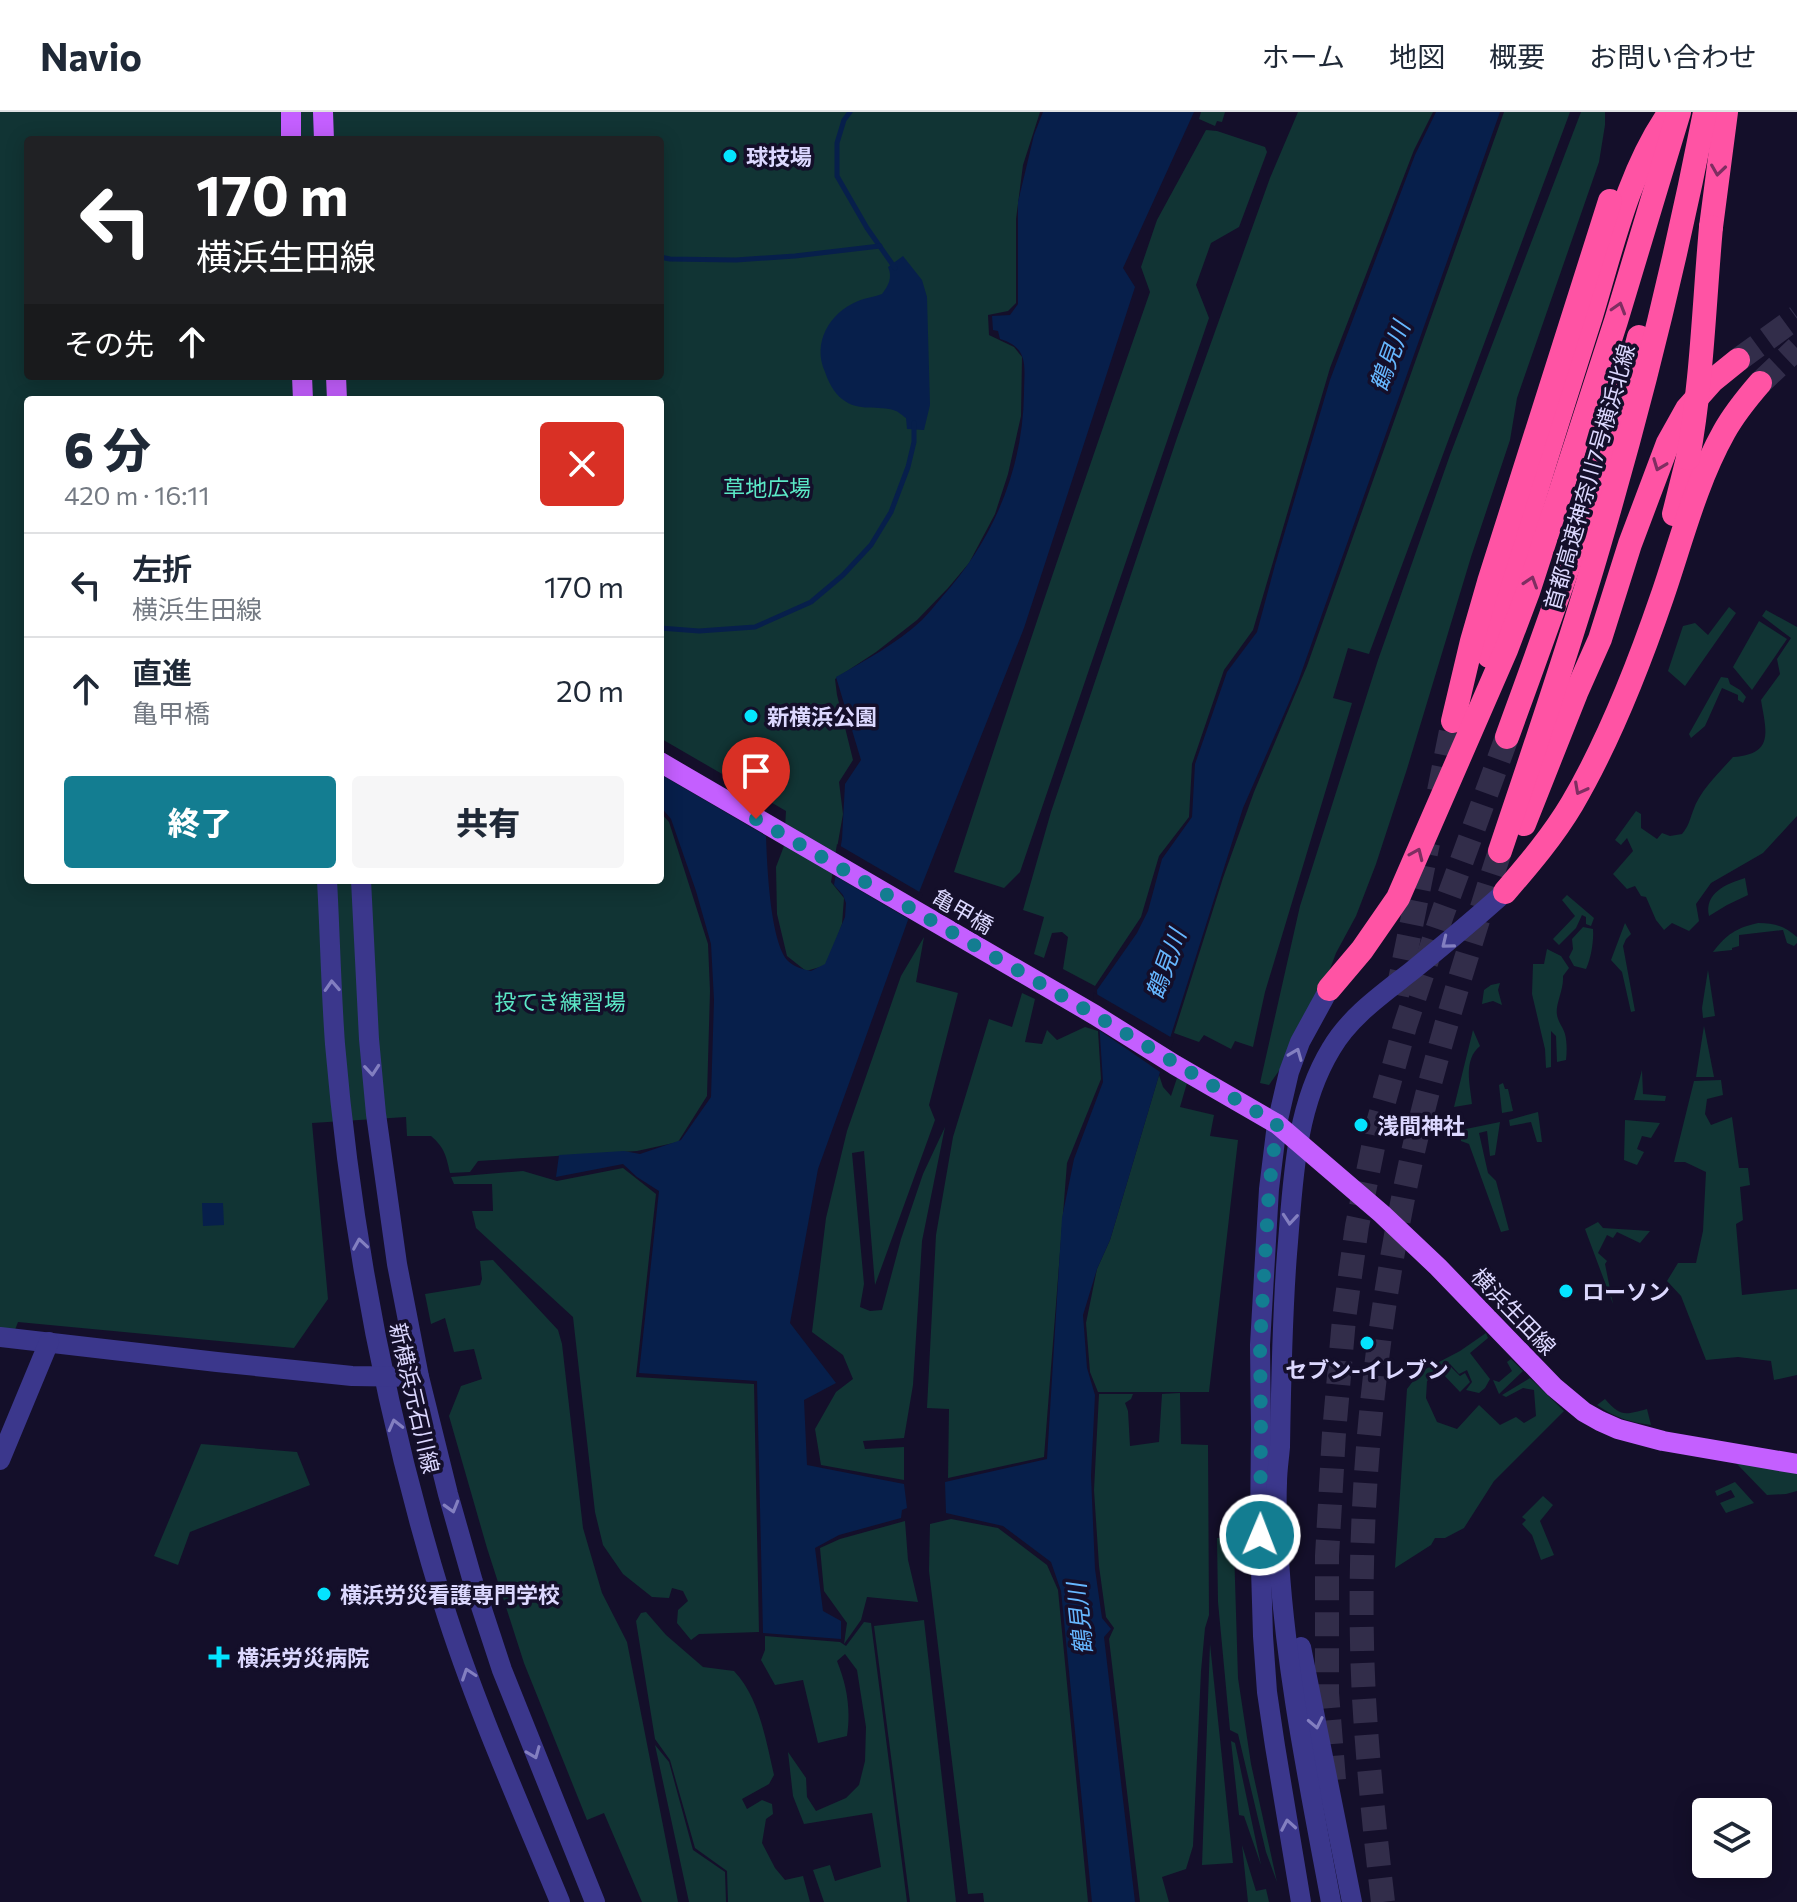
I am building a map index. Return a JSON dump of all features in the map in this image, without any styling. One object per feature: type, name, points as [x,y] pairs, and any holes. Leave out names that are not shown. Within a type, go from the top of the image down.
[{"type":"highway","points":[[1453,721],[1489,582],[1590,263],[1625,159],[1650,112]]},
{"type":"highway","points":[[1459,758],[1481,690],[1527,518],[1627,201],[1649,146],[1670,112]]},
{"type":"highway","points":[[1329,989],[1362,950],[1398,898],[1506,650],[1660,212],[1679,112]]},
{"type":"highway","name":"首都高速神奈川7号横浜北線","points":[[1507,737],[1610,441],[1637,343],[1660,212],[1692,112]]},
{"type":"highway","name":"首都高速神奈川7号横浜北線","points":[[1705,112],[1675,254],[1636,410],[1601,538],[1506,853],[1552,758],[1600,639],[1668,443],[1687,409],[1712,381],[1738,360]]},
{"type":"highway","points":[[1598,755],[1676,507],[1688,458],[1695,419],[1711,227],[1726,112]]},
{"type":"highway","points":[[1505,892],[1540,852],[1571,806],[1598,755],[1661,599],[1707,466],[1724,432],[1760,383]]},
{"type":"main road","points":[[291,112],[291,136]]},
{"type":"main road","points":[[323,112],[324,136]]},
{"type":"main road","name":"亀甲橋","points":[[664,764],[1081,1007],[1240,1104]]},
{"type":"main road","name":"横浜生田線","points":[[1240,1104],[1277,1124],[1299,1141],[1404,1235],[1554,1387],[1584,1412],[1637,1435],[1797,1464]]},
{"type":"street","name":"新横浜元石川線","points":[[327,884],[335,1042],[352,1194],[384,1378],[444,1605],[476,1699],[560,1902]]},
{"type":"street","name":"新横浜元石川線","points":[[361,884],[376,1114],[397,1264],[419,1377],[448,1494],[502,1670],[595,1902]]},
{"type":"street","points":[[1319,1902],[1302,1777],[1278,1546],[1281,1360],[1292,1189],[1299,1141],[1314,1081],[1332,1047],[1370,1004],[1505,892]]},
{"type":"street","points":[[1301,1902],[1267,1692],[1260,1535],[1260,1345],[1269,1189],[1277,1124],[1289,1072],[1300,1042],[1329,989]]},
{"type":"street","points":[[0,1337],[384,1378],[419,1377]]},
{"type":"street","points":[[0,1460],[49,1342]]},
{"type":"street","points":[[1261,1429],[1285,1709],[1331,1902]]},
{"type":"street","points":[[1280,1452],[1301,1651],[1352,1902]]},
{"type":"green space","name":"新横浜公園","points":[[0,112],[1040,112],[1023,165],[1016,219],[1016,303],[1008,311],[988,315],[989,335],[1014,347],[1022,357],[1021,416],[1008,474],[995,514],[969,563],[948,588],[917,620],[835,679],[853,760],[839,782],[843,814],[831,882],[844,898],[842,924],[827,965],[806,971],[787,956],[777,914],[776,867],[784,846],[786,811],[664,740],[664,396],[24,396],[24,884],[664,884],[664,816],[669,822],[708,944],[710,991],[707,1096],[678,1142],[637,1151],[478,1161],[470,1172],[450,1173],[444,1153],[431,1136],[407,1136],[406,1117],[312,1123],[328,1299],[294,1348],[18,1322],[15,1330],[0,1329]]},
{"type":"green space","points":[[1201,112],[1225,112],[1222,122],[1217,121],[1215,126],[1199,119]]},
{"type":"green space","points":[[1298,112],[1433,112],[1414,150],[1330,368],[1253,630],[1224,670],[1192,764],[1189,817],[1159,856],[1141,917],[1095,986],[1063,969],[1068,937],[1062,932],[1052,933],[1044,958],[1034,954],[1044,917],[1023,910],[1051,812],[1178,435],[1270,178]]},
{"type":"green space","points":[[1504,112],[1570,112],[1369,654],[1348,648],[1333,698],[1352,703],[1265,992],[1253,1047],[1235,1041],[1231,1049],[1204,1035],[1199,1042],[1174,1033],[1223,878],[1254,792],[1307,666]]},
{"type":"green space","points":[[1581,112],[1605,112],[1599,162],[1517,398],[1510,440],[1376,864],[1356,916],[1288,1058],[1269,1085],[1260,1083],[1300,906],[1378,660],[1450,455]]},
{"type":"green space","points":[[1206,130],[1265,147],[1267,152],[1239,227],[1211,243],[1196,285],[1209,318],[1020,872],[1004,888],[954,872],[1150,292],[1141,267],[1157,220]]},
{"type":"green space","points":[[1729,607],[1736,613],[1685,686],[1668,671],[1683,626],[1695,623],[1708,635]]},
{"type":"green space","points":[[1766,610],[1797,627],[1797,816],[1763,853],[1711,883],[1696,904],[1699,921],[1689,931],[1672,923],[1664,930],[1646,897],[1641,896],[1635,886],[1627,889],[1613,874],[1633,851],[1627,838],[1621,845],[1615,840],[1636,811],[1641,814],[1641,828],[1657,839],[1662,833],[1670,836],[1682,834],[1700,796],[1733,757],[1746,755],[1762,746],[1765,731],[1761,700],[1780,674],[1777,659],[1791,638],[1762,616]]},
{"type":"green space","points":[[1759,621],[1787,639],[1752,690],[1733,667]]},
{"type":"green space","points":[[1721,677],[1728,678],[1730,684],[1746,697],[1743,703],[1738,700],[1738,695],[1722,688],[1705,726],[1691,738],[1689,734]]},
{"type":"green space","points":[[1745,878],[1748,895],[1709,916],[1708,908],[1713,895]]},
{"type":"green space","points":[[1567,895],[1594,918],[1591,926],[1586,924],[1586,917],[1582,915],[1576,928],[1559,945],[1553,939],[1575,916],[1562,900]]},
{"type":"green space","points":[[1625,923],[1631,934],[1623,946],[1635,1011],[1631,1012],[1622,972],[1611,960]]},
{"type":"green space","points":[[1758,923],[1783,928],[1797,937],[1797,943],[1794,946],[1787,943],[1783,930],[1739,935],[1739,946],[1713,952],[1732,933]]},
{"type":"green space","points":[[1583,927],[1593,929],[1592,949],[1586,969],[1574,966],[1569,957],[1573,949],[1572,939]]},
{"type":"green space","points":[[924,937],[916,982],[958,993],[929,1105],[935,1120],[875,1285],[864,1151],[852,1153],[864,1284],[860,1307],[870,1311],[882,1310],[923,1174],[945,1127],[922,1241],[913,1385],[904,1438],[863,1441],[865,1449],[904,1447],[904,1480],[821,1465],[815,1429],[836,1392],[853,1379],[843,1355],[812,1332],[826,1218],[847,1131],[901,976]]},
{"type":"green space","points":[[1547,949],[1561,956],[1569,968],[1563,976],[1557,1011],[1566,1037],[1566,1060],[1557,1062],[1556,1036],[1551,1031],[1551,1067],[1546,1068],[1545,1049],[1532,994],[1533,964],[1544,964]]},
{"type":"green space","points":[[1708,970],[1715,1016],[1703,1018],[1702,1008]]},
{"type":"green space","points":[[1500,983],[1498,990],[1502,1005],[1493,1001],[1482,1004],[1484,990]]},
{"type":"green space","points":[[1022,993],[1035,999],[1025,1042],[1042,1044],[1047,1030],[1057,1040],[1085,1027],[1098,1031],[1101,1079],[1067,1163],[1044,1457],[948,1478],[949,1409],[927,1408],[936,1235],[953,1137],[989,1019],[1012,1027]]},
{"type":"green space","points":[[1704,1026],[1714,1077],[1696,1077]]},
{"type":"green space","points":[[1473,1030],[1480,1046],[1469,1065],[1472,1104],[1454,1107]]},
{"type":"green space","points":[[1642,1070],[1643,1094],[1666,1096],[1665,1101],[1634,1100]]},
{"type":"green space","points":[[1179,1072],[1189,1076],[1180,1107],[1214,1115],[1210,1136],[1238,1140],[1209,1392],[1098,1392],[1090,1372],[1086,1323],[1097,1269],[1110,1240],[1159,1075],[1163,1087],[1171,1096]]},
{"type":"green space","points":[[1721,1080],[1723,1095],[1707,1099],[1705,1114],[1711,1125],[1732,1117],[1739,1168],[1748,1168],[1750,1185],[1740,1187],[1743,1220],[1736,1224],[1742,1295],[1797,1289],[1797,1375],[1774,1380],[1771,1361],[1738,1357],[1706,1360],[1681,1296],[1667,1281],[1678,1263],[1696,1263],[1703,1231],[1706,1172],[1685,1162],[1674,1162],[1694,1081]]},
{"type":"green space","points":[[1503,1083],[1508,1089],[1513,1111],[1502,1113],[1499,1085]]},
{"type":"green space","points":[[1538,1112],[1542,1142],[1537,1142],[1531,1122],[1510,1126],[1509,1120]]},
{"type":"green space","points":[[1625,1120],[1660,1123],[1651,1138],[1642,1136],[1637,1149],[1644,1152],[1637,1165],[1624,1160]]},
{"type":"green space","points":[[1500,1122],[1495,1155],[1490,1156],[1487,1131],[1479,1133],[1488,1173],[1496,1181],[1509,1230],[1501,1232],[1469,1144],[1461,1141],[1461,1130]]},
{"type":"green space","points":[[623,1168],[656,1194],[636,1377],[754,1384],[759,1632],[699,1634],[691,1640],[677,1623],[678,1610],[688,1601],[683,1591],[672,1588],[669,1598],[652,1597],[623,1574],[603,1545],[595,1512],[573,1317],[476,1228],[472,1211],[493,1211],[492,1184],[454,1184],[451,1177],[523,1171],[557,1181]]},
{"type":"green space","points":[[1598,1222],[1603,1228],[1650,1231],[1640,1243],[1617,1232],[1613,1238],[1607,1235],[1598,1253],[1607,1261],[1613,1304],[1585,1229]]},
{"type":"green space","points":[[493,1260],[558,1330],[583,1528],[602,1593],[627,1642],[678,1902],[642,1902],[604,1813],[587,1820],[524,1663],[487,1548],[449,1416],[461,1386],[482,1379],[474,1349],[454,1352],[445,1318],[431,1324],[425,1294],[480,1285],[480,1261]]},
{"type":"green space","points":[[1486,1333],[1488,1338],[1470,1353],[1490,1379],[1479,1393],[1466,1390],[1472,1382],[1467,1370],[1459,1374],[1450,1364],[1427,1381],[1426,1398],[1437,1422],[1457,1429],[1479,1405],[1500,1425],[1516,1417],[1524,1423],[1536,1416],[1534,1390],[1523,1388],[1506,1397],[1502,1395],[1530,1378],[1564,1411],[1494,1481],[1464,1528],[1445,1538],[1435,1538],[1431,1545],[1395,1568],[1407,1389],[1420,1372]]},
{"type":"green space","points":[[1511,1359],[1523,1371],[1499,1394],[1493,1380],[1499,1382],[1512,1371],[1507,1362]]},
{"type":"green space","points":[[1451,1367],[1460,1376],[1465,1373],[1470,1382],[1460,1392],[1442,1373]]},
{"type":"green space","points":[[1180,1393],[1181,1444],[1208,1445],[1209,1615],[1201,1671],[1193,1846],[1186,1869],[1162,1877],[1169,1902],[1140,1902],[1109,1639],[1114,1628],[1106,1617],[1099,1566],[1094,1490],[1099,1394],[1133,1394],[1125,1403],[1130,1446],[1159,1442],[1162,1394]]},
{"type":"green space","points":[[1605,1399],[1623,1413],[1647,1409],[1651,1425],[1623,1419],[1597,1405]]},
{"type":"green space","points":[[201,1444],[297,1452],[310,1485],[190,1532],[178,1565],[154,1556]]},
{"type":"green space","points":[[1735,1462],[1797,1472],[1797,1491],[1767,1495]]},
{"type":"green space","points":[[1735,1482],[1754,1503],[1726,1513],[1720,1503],[1735,1497],[1731,1490],[1717,1496],[1715,1491]]},
{"type":"green space","points":[[1543,1496],[1553,1505],[1540,1521],[1554,1555],[1541,1560],[1532,1535],[1522,1524],[1526,1520],[1522,1517]]},
{"type":"green space","points":[[951,1519],[998,1528],[1047,1565],[1058,1590],[1088,1902],[984,1902],[983,1893],[968,1894],[929,1571],[930,1524]]},
{"type":"green space","points":[[905,1521],[908,1560],[918,1602],[867,1597],[861,1620],[844,1644],[847,1623],[824,1591],[820,1548],[840,1539]]},
{"type":"green space","points":[[1217,1538],[1237,1538],[1234,1548],[1238,1678],[1251,1764],[1277,1882],[1266,1852],[1238,1734],[1230,1730],[1218,1602]]},
{"type":"green space","points":[[646,1612],[666,1635],[703,1667],[734,1671],[750,1693],[774,1775],[769,1784],[742,1799],[747,1809],[762,1800],[772,1804],[773,1814],[766,1819],[762,1843],[785,1880],[803,1876],[810,1902],[728,1902],[727,1871],[695,1848],[670,1760],[655,1739],[636,1621],[641,1613]]},
{"type":"green space","points":[[924,1620],[956,1902],[910,1902],[874,1626]]},
{"type":"green space","points":[[864,1622],[871,1623],[907,1902],[824,1902],[813,1870],[830,1865],[835,1881],[881,1867],[872,1813],[804,1824],[793,1796],[788,1752],[806,1778],[807,1797],[816,1811],[846,1798],[859,1785],[865,1761],[866,1727],[857,1670],[845,1654],[837,1661],[847,1698],[847,1736],[818,1743],[803,1680],[775,1685],[761,1660],[765,1636],[840,1642],[846,1646]]},
{"type":"green space","points":[[1210,1644],[1233,1863],[1202,1865]]},
{"type":"green space","points":[[1231,1741],[1235,1743],[1261,1865],[1244,1816],[1239,1815]]},
{"type":"green space","points":[[655,1745],[669,1762],[693,1850],[725,1872],[726,1902],[689,1902]]},
{"type":"green space","points":[[1242,1845],[1256,1891],[1266,1889],[1269,1902],[1248,1902]]},
{"type":"water","points":[[1043,112],[1194,112],[1123,268],[1135,287],[1024,628],[908,920],[818,1169],[790,1323],[836,1383],[804,1400],[807,1465],[904,1484],[907,1508],[902,1510],[901,1518],[839,1535],[815,1548],[823,1611],[841,1621],[841,1639],[763,1633],[757,1381],[639,1373],[659,1191],[623,1164],[556,1177],[559,1155],[624,1151],[640,1154],[681,1140],[711,1097],[714,1000],[711,944],[671,819],[664,811],[664,776],[766,836],[773,920],[782,951],[788,961],[801,969],[811,971],[825,964],[845,917],[846,903],[834,885],[842,839],[845,784],[861,760],[836,677],[912,629],[960,575],[990,528],[1002,502],[1018,449],[1024,393],[1023,360],[1016,348],[1000,339],[998,331],[993,330],[992,316],[1010,315],[1018,304],[1018,202],[1034,135]]},
{"type":"water","name":"鶴見川","points":[[1436,112],[1500,112],[1298,682],[1243,808],[1110,1240],[1097,1269],[1083,1315],[1087,1368],[1095,1395],[1091,1476],[1095,1569],[1102,1618],[1111,1629],[1104,1637],[1135,1902],[1092,1902],[1061,1591],[1051,1562],[1003,1526],[946,1513],[945,1482],[1047,1459],[1062,1218],[1074,1159],[1103,1082],[1097,990],[1137,933],[1148,911],[1162,859],[1192,817],[1195,764],[1227,672],[1257,632],[1330,380],[1415,155]]},
{"type":"water","points":[[903,256],[922,280],[927,297],[930,405],[924,430],[907,429],[906,418],[896,411],[855,406],[842,399],[836,394],[821,361],[822,340],[831,321],[848,306],[882,294],[890,278],[888,267]]},
{"type":"water","points":[[202,1203],[223,1203],[224,1225],[203,1226]]},
{"type":"pier","points":[[837,844],[923,894],[912,921],[832,874]]},
{"type":"pier","points":[[1093,992],[1174,1039],[1163,1074],[1096,1028]]},
{"type":"waterway","points":[[850,112],[844,120],[837,143],[837,176],[895,268]]},
{"type":"waterway","points":[[664,258],[736,260],[880,246]]},
{"type":"waterway","points":[[664,628],[699,631],[755,627],[811,602],[843,575],[871,545],[891,512],[908,467],[914,442],[914,423]]},
{"type":"tunnel","points":[[1738,360],[1797,317]]},
{"type":"tunnel","points":[[1760,383],[1797,348]]},
{"type":"tunnel","points":[[1439,791],[1453,721]]},
{"type":"tunnel","points":[[1334,1780],[1327,1693],[1327,1556],[1344,1319],[1357,1226],[1378,1123],[1405,1026],[1507,737]]},
{"type":"tunnel","points":[[1397,995],[1428,843]]},
{"type":"tunnel","points":[[1383,1902],[1368,1749],[1362,1641],[1363,1526],[1371,1411],[1386,1297],[1415,1142],[1455,996],[1500,851]]},
{"type":"place","name":"球技場","points":[[730,156]]},
{"type":"place","name":"新横浜公園","points":[[751,716]]},
{"type":"place","name":"浅間神社","points":[[1361,1125]]},
{"type":"place","name":"ローソン","points":[[1566,1291]]},
{"type":"place","name":"セブン-イレブン","points":[[1367,1343]]},
{"type":"place","name":"横浜労災看護専門学校","points":[[324,1594]]},
{"type":"place","name":"横浜労災病院","points":[[219,1657]]},
{"type":"route","points":[[756,819],[1277,1124],[1269,1189],[1260,1345],[1260,1535]]},
{"type":"park label","name":"草地広場","points":[[767,487]]},
{"type":"park label","name":"投てき練習場","points":[[560,1001]]}]
